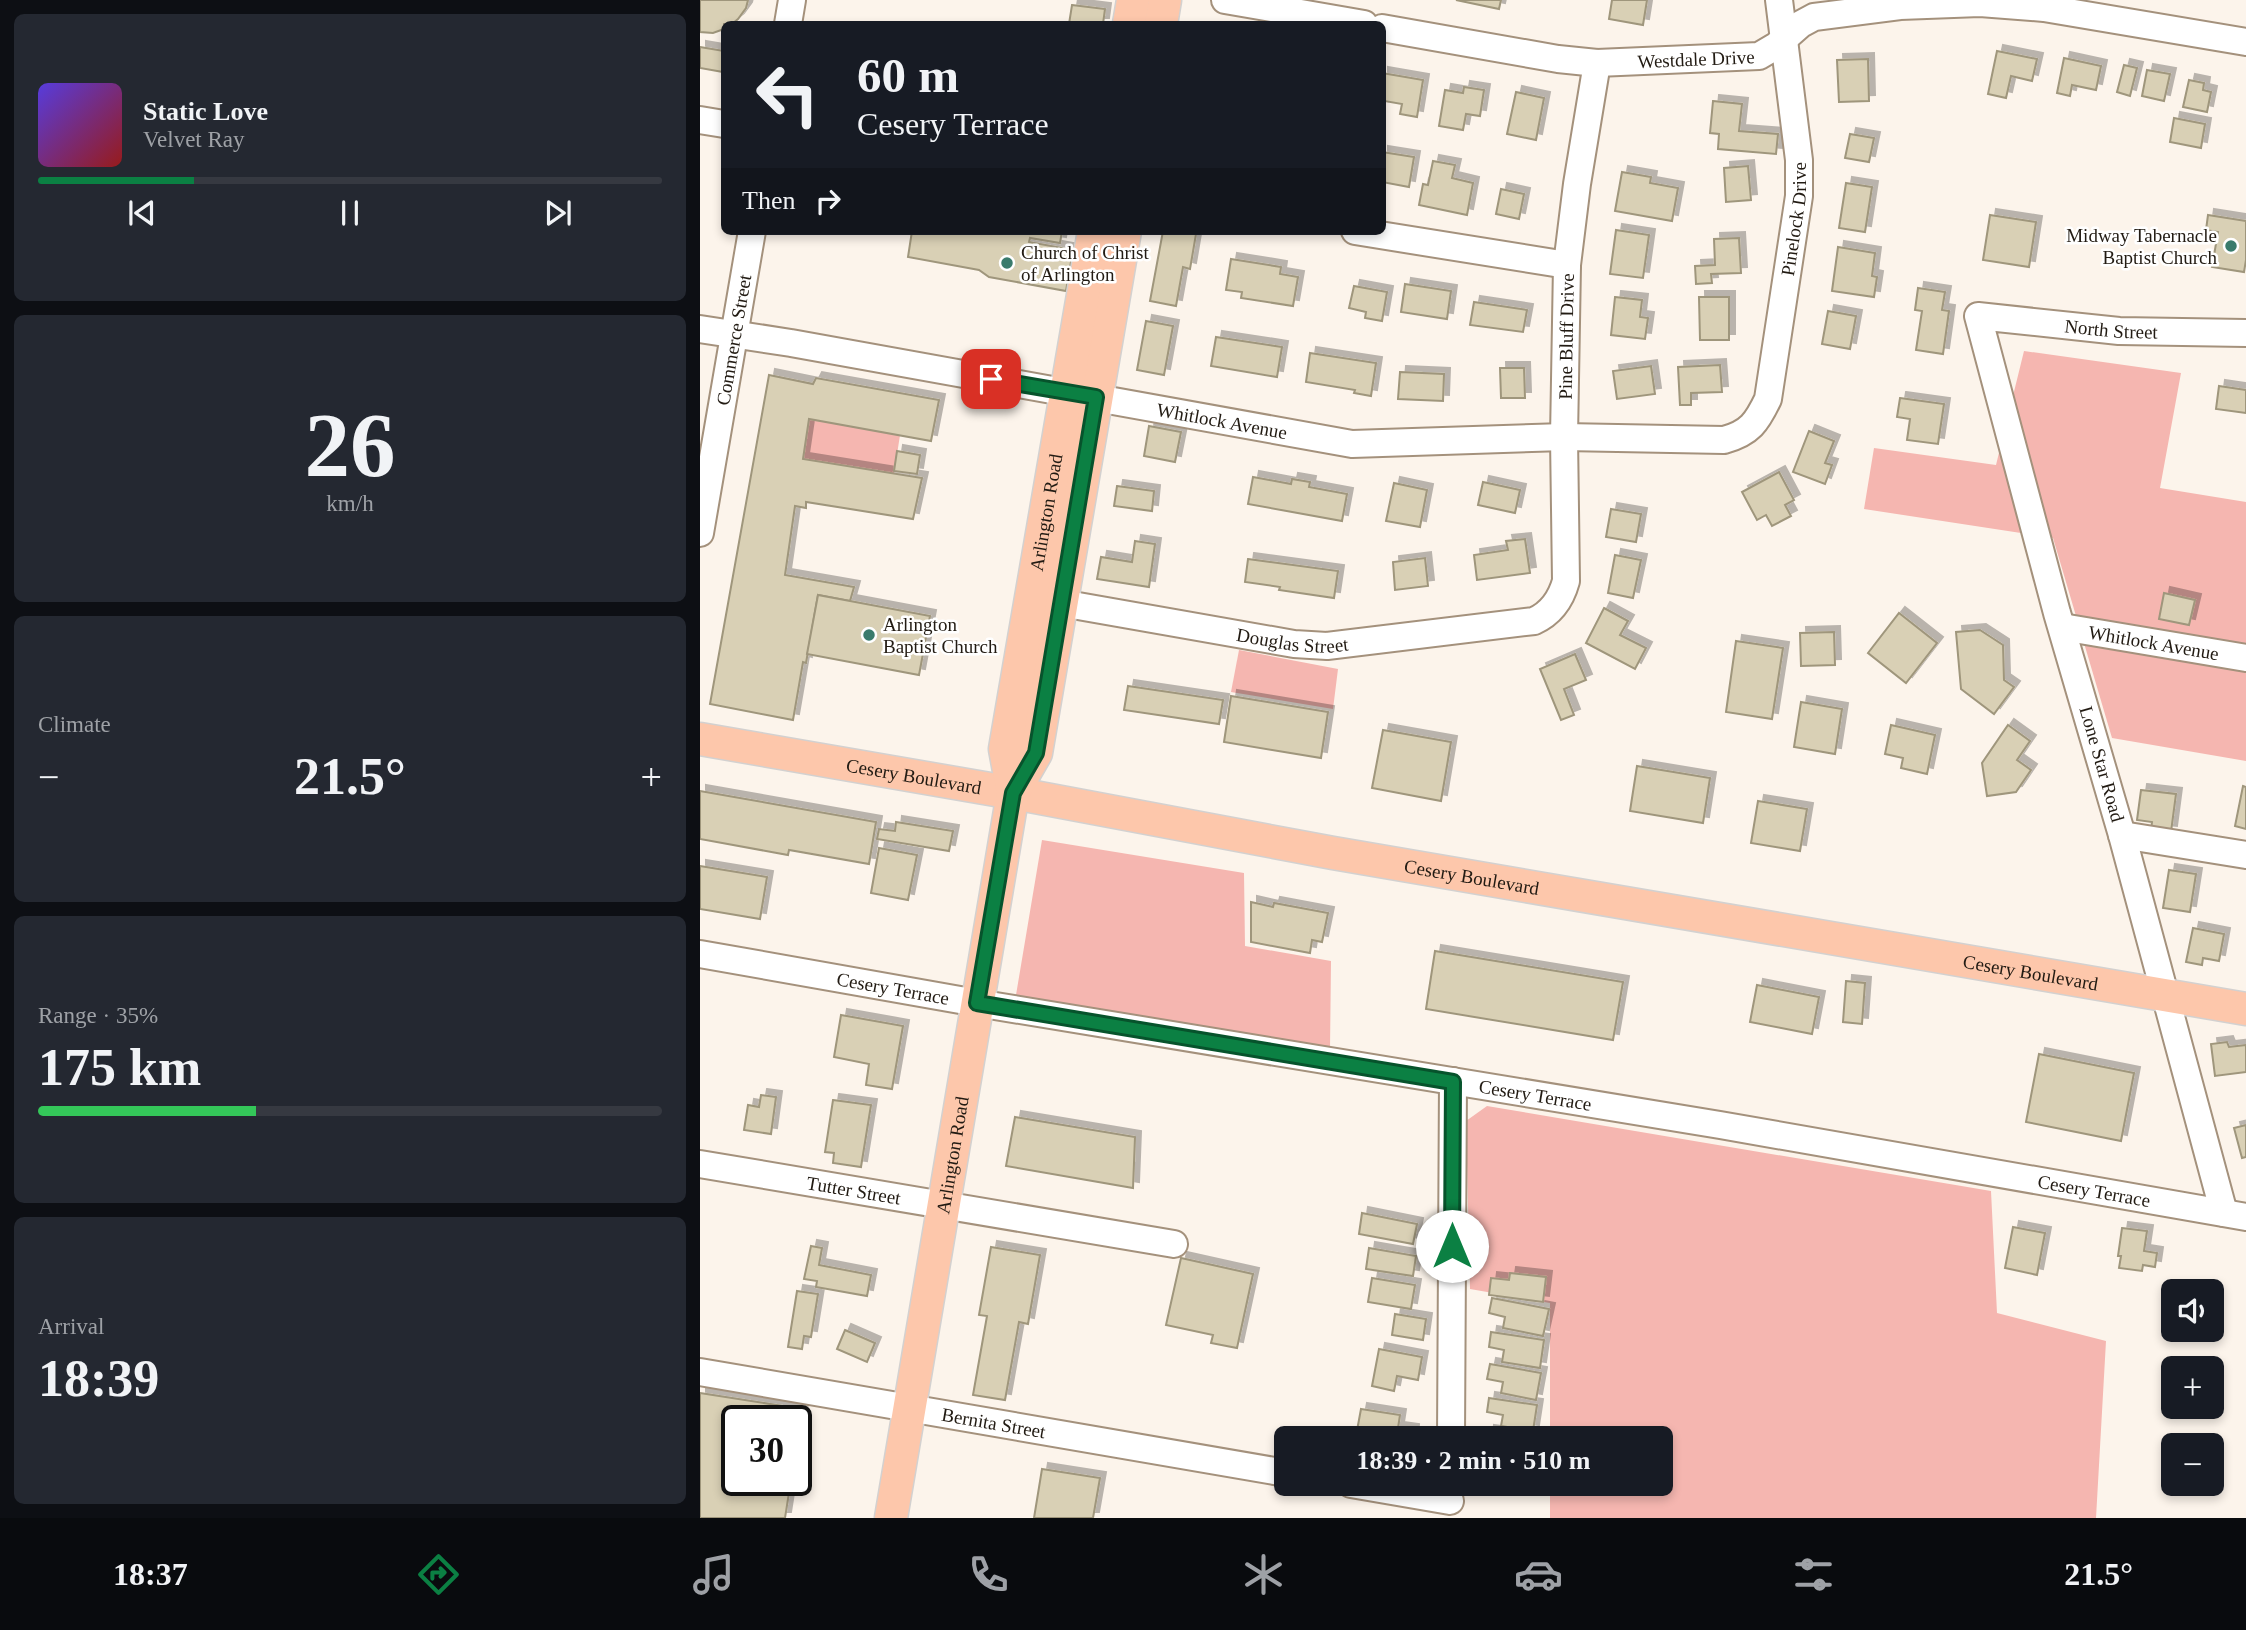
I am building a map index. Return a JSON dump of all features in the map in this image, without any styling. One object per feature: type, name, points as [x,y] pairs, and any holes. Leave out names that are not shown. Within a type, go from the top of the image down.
[{"type":"main road","points":[[1130,21],[1133,0]]},
{"type":"main road","points":[[1162,21],[1165,0]]},
{"type":"main road","name":"Arlington Road","points":[[1013,793],[1036,753],[1062,604],[1094,235]]},
{"type":"main road","name":"Arlington Road","points":[[891,1518],[1013,793],[1005,749],[1031,598],[1124,235]]},
{"type":"main road","name":"Cesery Boulevard","points":[[700,739],[1013,793],[1333,853],[2246,1009]]},
{"type":"street","points":[[788,21],[792,0]]},
{"type":"street","points":[[1225,0],[1347,21]]},
{"type":"street","name":"Pinelock Drive","points":[[1747,430],[1758,420],[1768,398],[1799,196],[1799,160],[1779,0]]},
{"type":"street","name":"Westdale Drive","points":[[1386,29],[1558,59],[1597,63],[1759,56],[1814,17],[1900,6],[1980,3],[2043,8],[2246,43]]},
{"type":"street","name":"Pine Bluff Drive","points":[[1553,608],[1566,581],[1564,438],[1567,265],[1597,63]]},
{"type":"street","points":[[700,120],[721,124]]},
{"type":"street","name":"Commerce Street","points":[[700,532],[751,235]]},
{"type":"street","points":[[1380,235],[1567,265]]},
{"type":"street","name":"North Street","points":[[1978,316],[2119,331],[2246,333]]},
{"type":"street","name":"Lone Star Road","points":[[1978,316],[2165,996],[2235,1215]]},
{"type":"street","name":"Whitlock Avenue","points":[[700,329],[804,345],[1352,444],[1564,438],[1724,440],[1747,430]]},
{"type":"street","name":"Douglas Street","points":[[1031,598],[1294,644],[1327,646],[1534,621],[1553,608]]},
{"type":"street","name":"Whitlock Avenue","points":[[2062,627],[2246,658]]},
{"type":"street","points":[[2122,835],[2246,855]]},
{"type":"street","name":"Cesery Terrace","points":[[700,954],[977,1003],[1707,1123],[2235,1215]]},
{"type":"street","points":[[1451,1426],[1453,1082]]},
{"type":"street","name":"Tutter Street","points":[[700,1164],[1174,1244]]},
{"type":"street","name":"Bernita Street","points":[[700,1371],[1274,1471]]},
{"type":"street","points":[[1421,1496],[1450,1501]]},
{"type":"shaded area","points":[[2024,351],[2181,373],[2160,488],[2246,502],[2246,761],[2112,738],[2053,538],[1864,509],[1874,448],[1996,465]]},
{"type":"shaded area","points":[[809,419],[900,435],[894,474],[803,459]]},
{"type":"shaded area","points":[[1239,650],[1338,669],[1333,709],[1231,692]]},
{"type":"shaded area","points":[[1042,840],[1244,873],[1245,946],[1331,961],[1330,1050],[1016,995]]},
{"type":"shaded area","points":[[1487,1106],[1991,1191],[1997,1313],[2106,1341],[2096,1518],[1550,1518],[1550,1496],[1673,1496],[1673,1426],[1550,1426],[1550,1303],[1470,1289],[1466,1121]]},
{"type":"building","points":[[700,0],[748,0],[746,8],[736,21],[721,21],[721,30],[713,33],[700,32]]},
{"type":"building","points":[[1456,0],[1501,0],[1499,9]]},
{"type":"building","points":[[1612,0],[1647,0],[1643,25],[1609,19]]},
{"type":"building","points":[[1072,5],[1105,9],[1103,21],[1069,21]]},
{"type":"building","points":[[700,47],[721,50],[721,72],[700,68]]},
{"type":"building","points":[[1997,51],[2037,59],[2032,81],[2011,76],[2006,98],[1988,94]]},
{"type":"building","points":[[2064,58],[2101,66],[2096,90],[2072,85],[2070,96],[2057,93]]},
{"type":"building","points":[[1868,59],[1869,101],[1839,102],[1837,60]]},
{"type":"building","points":[[2124,65],[2137,68],[2130,96],[2117,92]]},
{"type":"building","points":[[2147,70],[2170,74],[2164,101],[2142,96]]},
{"type":"building","points":[[1386,74],[1423,80],[1417,117],[1400,114],[1402,104],[1386,101]]},
{"type":"building","points":[[2189,80],[2204,83],[2203,90],[2211,92],[2207,112],[2183,107]]},
{"type":"building","points":[[1464,87],[1484,90],[1480,116],[1466,114],[1463,130],[1439,126],[1445,90],[1463,93]]},
{"type":"building","points":[[1516,92],[1544,98],[1536,140],[1507,134]]},
{"type":"building","points":[[1713,101],[1742,104],[1739,131],[1778,134],[1776,154],[1718,149],[1719,134],[1710,133]]},
{"type":"building","points":[[2174,118],[2205,124],[2201,148],[2170,142]]},
{"type":"building","points":[[1850,134],[1874,138],[1869,162],[1845,158]]},
{"type":"building","points":[[1386,153],[1414,157],[1409,187],[1386,183]]},
{"type":"building","points":[[1433,161],[1455,165],[1452,178],[1473,183],[1467,215],[1419,205],[1423,184],[1428,185]]},
{"type":"building","points":[[1748,166],[1751,200],[1726,202],[1724,168]]},
{"type":"building","points":[[1622,172],[1651,177],[1650,183],[1678,188],[1672,221],[1615,211]]},
{"type":"building","points":[[1846,183],[1872,187],[1865,232],[1839,228]]},
{"type":"building","points":[[1501,189],[1524,194],[1519,219],[1496,214]]},
{"type":"building","points":[[1990,215],[2036,222],[2029,267],[1983,260]]},
{"type":"building","name":"Midway Tabernacle Baptist Church","points":[[2208,215],[2246,221],[2244,272],[2212,267],[2218,232],[2206,230]]},
{"type":"building","points":[[1616,230],[1649,235],[1643,278],[1610,274]]},
{"type":"building","name":"Church of Christ of Arlington","points":[[911,235],[1061,235],[1060,243],[1030,238],[1029,242],[1073,250],[1066,291],[989,277],[979,270],[908,257]]},
{"type":"building","points":[[1162,235],[1196,235],[1190,269],[1183,267],[1176,306],[1150,301]]},
{"type":"building","points":[[1739,238],[1741,273],[1711,274],[1712,283],[1696,284],[1695,266],[1715,265],[1714,239]]},
{"type":"building","points":[[1838,247],[1875,253],[1872,276],[1877,277],[1874,297],[1832,291]]},
{"type":"building","points":[[1231,259],[1281,267],[1280,274],[1298,277],[1293,306],[1241,298],[1242,292],[1226,290]]},
{"type":"building","points":[[1405,284],[1451,291],[1447,319],[1401,312]]},
{"type":"building","points":[[1354,286],[1387,292],[1382,321],[1365,318],[1366,312],[1349,308]]},
{"type":"building","points":[[1918,288],[1945,292],[1942,310],[1949,311],[1943,354],[1916,350],[1922,311],[1915,310]]},
{"type":"building","points":[[1615,297],[1642,300],[1640,317],[1648,318],[1645,339],[1611,335]]},
{"type":"building","points":[[1699,297],[1729,297],[1729,340],[1700,340]]},
{"type":"building","points":[[1474,302],[1527,310],[1523,332],[1470,325]]},
{"type":"building","points":[[1828,311],[1856,316],[1850,349],[1822,344]]},
{"type":"building","points":[[1146,321],[1173,326],[1164,375],[1137,370]]},
{"type":"building","points":[[1216,337],[1282,347],[1277,377],[1211,366]]},
{"type":"building","points":[[1310,353],[1376,363],[1371,396],[1354,393],[1355,390],[1306,382]]},
{"type":"building","points":[[1720,365],[1722,392],[1691,393],[1691,405],[1680,405],[1678,367]]},
{"type":"building","points":[[1651,366],[1655,394],[1617,399],[1613,371]]},
{"type":"building","points":[[1500,368],[1524,368],[1525,398],[1501,398]]},
{"type":"building","points":[[1400,372],[1444,374],[1443,401],[1398,399]]},
{"type":"building","points":[[769,375],[813,384],[816,378],[939,400],[931,441],[809,419],[803,459],[922,478],[913,519],[806,502],[806,508],[795,506],[785,575],[854,587],[850,601],[818,595],[793,720],[710,704]]},
{"type":"building","points":[[2219,386],[2246,390],[2246,413],[2216,409]]},
{"type":"building","points":[[1900,398],[1944,404],[1938,444],[1907,440],[1910,419],[1897,417]]},
{"type":"building","points":[[1149,426],[1181,432],[1175,462],[1144,456]]},
{"type":"building","points":[[1809,431],[1834,441],[1825,463],[1832,465],[1825,484],[1793,472]]},
{"type":"building","points":[[897,451],[920,455],[917,474],[894,471]]},
{"type":"building","points":[[1779,472],[1794,500],[1785,505],[1791,516],[1772,526],[1766,515],[1757,520],[1742,492]]},
{"type":"building","points":[[1253,477],[1291,484],[1292,479],[1310,482],[1309,487],[1347,494],[1342,521],[1248,504]]},
{"type":"building","points":[[1483,482],[1520,490],[1515,513],[1478,505]]},
{"type":"building","points":[[1394,483],[1427,490],[1420,527],[1386,521]]},
{"type":"building","points":[[1117,486],[1154,491],[1152,511],[1114,506]]},
{"type":"building","points":[[1611,509],[1641,514],[1636,542],[1606,537]]},
{"type":"building","points":[[1525,539],[1530,573],[1477,580],[1474,555],[1508,550],[1506,541]]},
{"type":"building","points":[[1135,541],[1155,544],[1149,587],[1097,579],[1101,557],[1132,562]]},
{"type":"building","points":[[1615,555],[1641,560],[1633,598],[1608,593]]},
{"type":"building","points":[[1425,558],[1428,586],[1395,590],[1393,562]]},
{"type":"building","points":[[1248,559],[1338,571],[1334,598],[1245,582]]},
{"type":"building","points":[[2164,593],[2195,600],[2189,625],[2159,619]]},
{"type":"building","name":"Arlington Baptist Church","points":[[818,595],[930,616],[919,675],[807,654]]},
{"type":"building","points":[[1604,608],[1628,621],[1620,635],[1646,648],[1635,669],[1586,643]]},
{"type":"building","points":[[1899,613],[1937,643],[1906,683],[1868,653]]},
{"type":"building","points":[[1980,630],[2003,645],[2004,680],[2014,687],[1994,714],[1961,689],[1956,632]]},
{"type":"building","points":[[1834,632],[1835,665],[1801,666],[1800,633]]},
{"type":"building","points":[[1736,641],[1783,648],[1772,719],[1726,712]]},
{"type":"building","points":[[1575,654],[1586,680],[1564,689],[1574,715],[1561,720],[1540,669]]},
{"type":"building","points":[[1128,686],[1223,700],[1219,724],[1124,710]]},
{"type":"building","points":[[1231,696],[1328,712],[1321,758],[1224,742]]},
{"type":"building","points":[[1801,702],[1842,709],[1835,754],[1794,747]]},
{"type":"building","points":[[1891,725],[1935,735],[1927,774],[1901,768],[1903,758],[1885,754]]},
{"type":"building","points":[[2008,725],[2030,741],[2017,760],[2031,770],[2016,792],[1987,796],[1982,763]]},
{"type":"building","points":[[1383,730],[1451,742],[1441,801],[1372,788]]},
{"type":"building","points":[[1637,766],[1710,778],[1703,823],[1630,811]]},
{"type":"building","points":[[2243,786],[2246,787],[2246,829],[2235,826]]},
{"type":"building","points":[[2141,790],[2176,794],[2171,832],[2151,830],[2152,822],[2137,820]]},
{"type":"building","points":[[700,791],[876,822],[869,864],[789,850],[788,855],[700,839]]},
{"type":"building","points":[[1758,801],[1807,809],[1800,851],[1751,843]]},
{"type":"building","points":[[896,822],[953,831],[949,851],[877,839],[879,829],[895,831]]},
{"type":"building","points":[[879,848],[917,855],[908,900],[871,893]]},
{"type":"building","points":[[700,866],[767,877],[760,919],[700,909]]},
{"type":"building","points":[[2169,870],[2196,874],[2190,912],[2163,908]]},
{"type":"building","points":[[1251,902],[1273,907],[1274,903],[1328,913],[1322,942],[1312,940],[1310,953],[1251,942]]},
{"type":"building","points":[[2193,928],[2224,934],[2219,961],[2203,958],[2202,965],[2186,962]]},
{"type":"building","points":[[1435,951],[1623,982],[1613,1040],[1426,1009]]},
{"type":"building","points":[[1846,981],[1865,983],[1862,1024],[1843,1022]]},
{"type":"building","points":[[1757,985],[1819,997],[1812,1034],[1750,1022]]},
{"type":"building","points":[[841,1015],[903,1026],[892,1089],[866,1085],[869,1064],[834,1057]]},
{"type":"building","points":[[2227,1042],[2229,1047],[2246,1045],[2246,1072],[2215,1076],[2211,1044]]},
{"type":"building","points":[[2039,1054],[2134,1073],[2121,1141],[2026,1122]]},
{"type":"building","points":[[761,1095],[776,1097],[771,1134],[744,1130],[748,1105],[759,1107]]},
{"type":"building","points":[[833,1100],[871,1105],[861,1167],[833,1163],[834,1153],[825,1152]]},
{"type":"building","points":[[1015,1117],[1135,1137],[1133,1188],[1006,1166]]},
{"type":"building","points":[[2246,1125],[2246,1157],[2242,1158],[2234,1128]]},
{"type":"building","points":[[1362,1213],[1417,1224],[1413,1244],[1359,1234]]},
{"type":"building","points":[[2013,1227],[2045,1233],[2037,1275],[2005,1268]]},
{"type":"building","points":[[2122,1228],[2147,1231],[2144,1251],[2157,1253],[2155,1267],[2143,1265],[2142,1271],[2119,1268]]},
{"type":"building","points":[[811,1246],[822,1248],[819,1265],[871,1275],[867,1296],[816,1287],[817,1281],[804,1279]]},
{"type":"building","points":[[991,1247],[1040,1255],[1028,1324],[1019,1322],[1005,1400],[973,1395],[987,1316],[979,1315]]},
{"type":"building","points":[[1369,1248],[1416,1256],[1413,1276],[1366,1269]]},
{"type":"building","points":[[1181,1258],[1253,1274],[1237,1348],[1211,1343],[1213,1335],[1166,1325]]},
{"type":"building","points":[[1510,1273],[1546,1277],[1543,1302],[1489,1295],[1491,1278],[1509,1280]]},
{"type":"building","points":[[1372,1278],[1415,1285],[1411,1309],[1368,1302]]},
{"type":"building","points":[[797,1291],[818,1294],[811,1337],[804,1336],[802,1349],[788,1347]]},
{"type":"building","points":[[1492,1298],[1549,1309],[1543,1336],[1503,1328],[1505,1317],[1489,1313]]},
{"type":"building","points":[[1395,1314],[1426,1319],[1423,1340],[1392,1335]]},
{"type":"building","points":[[845,1330],[875,1343],[867,1362],[837,1349]]},
{"type":"building","points":[[1491,1332],[1544,1340],[1540,1368],[1502,1362],[1504,1350],[1489,1347]]},
{"type":"building","points":[[1379,1349],[1422,1357],[1418,1380],[1397,1376],[1394,1391],[1372,1386]]},
{"type":"building","points":[[1490,1364],[1541,1373],[1536,1400],[1501,1393],[1503,1382],[1487,1379]]},
{"type":"building","points":[[700,1393],[776,1405],[721,1405],[721,1496],[788,1496],[785,1518],[700,1518]]},
{"type":"building","points":[[1489,1398],[1537,1405],[1534,1426],[1501,1426],[1503,1415],[1487,1412]]},
{"type":"building","points":[[1361,1409],[1400,1415],[1398,1426],[1358,1426]]},
{"type":"building","points":[[1042,1469],[1100,1478],[1093,1518],[1034,1518]]},
{"type":"place","name":"Midway Tabernacle Baptist Church","points":[[2231,246]]},
{"type":"place","name":"Church of Christ of Arlington","points":[[1007,263]]},
{"type":"place","name":"Arlington Baptist Church","points":[[869,635]]},
{"type":"route","points":[[991,379],[1096,397],[1036,753],[1013,793],[977,1003],[1453,1082],[1452,1246]]}]
